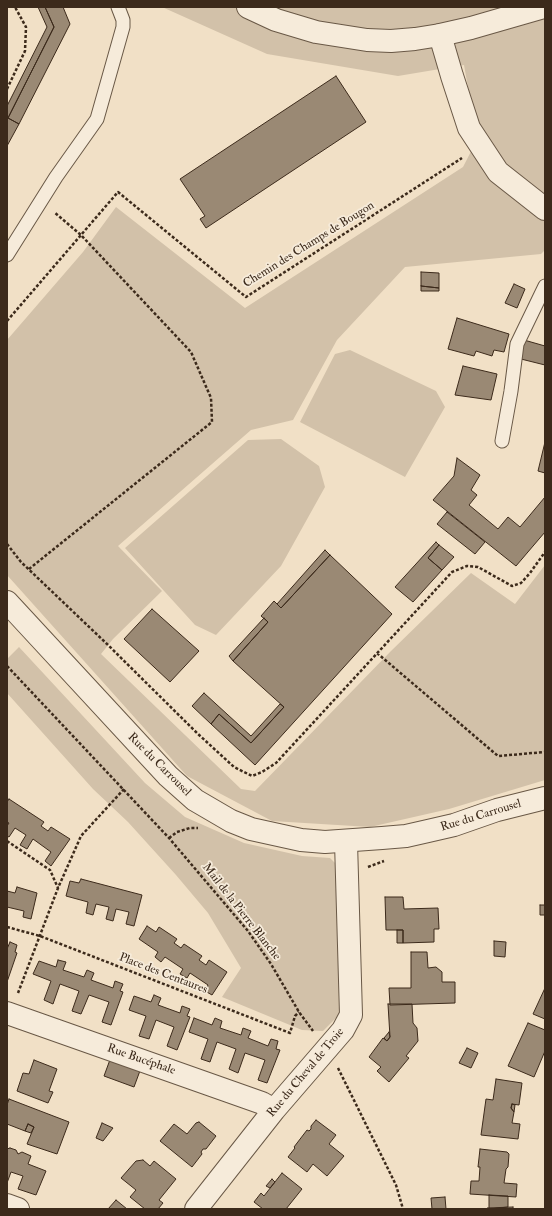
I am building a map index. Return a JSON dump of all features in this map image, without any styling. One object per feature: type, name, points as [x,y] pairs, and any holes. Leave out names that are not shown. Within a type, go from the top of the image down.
[{"type":"street","points":[[248,7],[276,20],[316,32],[347,37],[390,41],[440,35],[471,28],[544,7]]},
{"type":"street","points":[[440,35],[469,128],[498,172],[545,209]]},
{"type":"street","name":"Rue du Carrousel","points":[[10,613],[168,776],[195,800],[232,821],[251,829],[301,840],[346,842],[400,836],[428,831],[497,810],[545,798]]},
{"type":"street","name":"Rue du Cheval de Troie","points":[[196,1209],[274,1110],[342,1030],[351,1015],[346,842]]},
{"type":"street","name":"Rue Bucéphale","points":[[9,1013],[262,1103],[274,1110]]},
{"type":"street","points":[[7,1205],[18,1209]]},
{"type":"lane","points":[[7,255],[56,176],[97,119],[123,27],[123,20],[118,7]]},
{"type":"lane","points":[[502,441],[511,391],[517,344],[545,286]]},
{"type":"path","points":[[7,89],[25,51],[26,27],[15,7]]},
{"type":"path","name":"Chemin des Champs de Bougon","points":[[7,321],[118,192],[246,297],[481,146]]},
{"type":"path","points":[[29,569],[212,422],[211,398],[191,352],[81,235],[41,200]]},
{"type":"path","points":[[7,544],[20,562],[29,569],[213,748],[234,767],[252,776],[262,772],[276,763],[452,572],[467,566],[478,566],[512,586],[521,583],[545,552]]},
{"type":"path","points":[[377,654],[498,756],[545,752]]},
{"type":"path","name":"Mail de la Pierre Blanche","points":[[7,666],[169,838],[248,931],[271,964],[299,1012],[335,1063],[396,1185],[403,1209]]},
{"type":"path","points":[[9,1013],[58,888],[81,836],[124,789]]},
{"type":"path","points":[[7,841],[50,870],[58,888]]},
{"type":"path","name":"Place des Centaures","points":[[7,926],[40,936],[290,1033],[295,1016],[299,1012]]},
{"type":"shaded area","points":[[162,7],[545,7],[545,250],[541,254],[405,267],[337,340],[293,420],[251,430],[118,546],[162,591],[113,639],[101,654],[241,789],[255,791],[391,651],[471,573],[515,604],[545,565],[545,780],[449,809],[370,827],[272,821],[187,776],[7,575],[7,340],[83,252],[116,207],[245,308],[463,167],[481,132],[469,93],[464,65],[398,76],[267,54]]},
{"type":"shaded area","points":[[350,350],[436,391],[445,407],[405,477],[300,422],[335,354]]},
{"type":"shaded area","points":[[281,439],[319,466],[325,487],[281,566],[216,635],[195,625],[125,548],[248,440]]},
{"type":"shaded area","points":[[19,647],[145,783],[185,817],[244,843],[302,856],[330,858],[338,866],[339,1015],[323,1031],[302,1030],[222,997],[241,968],[208,913],[128,822],[93,789],[7,693],[7,659]]},
{"type":"building","points":[[38,7],[45,7],[54,27],[8,118],[19,124],[7,146],[7,106],[47,27]]},
{"type":"building","points":[[45,7],[63,7],[70,24],[19,124],[8,118],[54,27]]},
{"type":"building","points":[[336,76],[366,122],[206,228],[200,219],[205,216],[180,179]]},
{"type":"building","points":[[421,272],[439,273],[439,288],[421,286]]},
{"type":"building","points":[[514,284],[525,289],[517,308],[505,303]]},
{"type":"building","points":[[421,286],[439,288],[439,291],[421,291]]},
{"type":"building","points":[[457,318],[509,334],[504,352],[494,350],[492,356],[476,351],[474,356],[448,349]]},
{"type":"building","points":[[524,340],[545,346],[545,365],[521,359]]},
{"type":"building","points":[[463,366],[497,374],[491,400],[455,395]]},
{"type":"building","points":[[545,442],[545,473],[538,471]]},
{"type":"building","points":[[457,458],[480,475],[471,490],[477,495],[469,505],[498,529],[508,517],[520,527],[545,497],[545,532],[516,566],[433,500],[454,476]]},
{"type":"building","points":[[447,512],[485,542],[475,554],[437,524]]},
{"type":"building","points":[[436,542],[439,545],[428,558],[442,570],[413,602],[395,587]]},
{"type":"building","points":[[439,545],[454,557],[442,570],[428,558]]},
{"type":"building","points":[[325,550],[330,555],[281,608],[277,604]]},
{"type":"building","points":[[330,555],[392,614],[255,765],[211,724],[219,714],[251,743],[284,707],[233,661],[268,622],[261,616],[274,601],[281,608]]},
{"type":"building","points":[[152,609],[199,651],[170,682],[124,639]]},
{"type":"building","points":[[264,618],[268,622],[233,661],[229,656]]},
{"type":"building","points":[[204,693],[251,736],[280,704],[284,707],[251,743],[219,714],[211,724],[192,706]]},
{"type":"building","points":[[9,799],[44,822],[41,826],[48,831],[51,827],[70,839],[51,866],[45,861],[51,852],[33,839],[27,849],[20,845],[26,835],[15,828],[9,837],[7,836],[7,826],[9,823],[7,822],[7,802]]},
{"type":"building","points":[[81,879],[142,895],[134,926],[126,924],[129,912],[116,909],[113,921],[106,919],[109,907],[96,904],[93,915],[86,913],[88,902],[66,896],[70,881],[79,883]]},
{"type":"building","points":[[17,887],[37,893],[31,919],[23,917],[24,911],[7,907],[7,891],[15,893]]},
{"type":"building","points":[[385,897],[403,897],[404,909],[438,908],[439,929],[434,929],[434,942],[403,943],[403,930],[386,930]]},
{"type":"building","points":[[540,905],[545,905],[545,915],[540,915]]},
{"type":"building","points":[[147,926],[156,932],[159,927],[177,939],[174,943],[181,948],[184,944],[202,956],[199,960],[206,965],[209,960],[227,972],[212,995],[205,991],[208,985],[190,973],[187,978],[180,974],[183,969],[165,957],[161,962],[155,957],[158,952],[139,939]]},
{"type":"building","points":[[397,930],[403,930],[403,943],[397,943]]},
{"type":"building","points":[[494,941],[506,942],[505,957],[494,956]]},
{"type":"building","points":[[10,942],[17,945],[15,952],[17,953],[7,982],[7,949]]},
{"type":"building","points":[[411,952],[427,952],[428,968],[436,967],[442,972],[442,982],[455,982],[455,1003],[390,1005],[389,988],[411,988]]},
{"type":"building","points":[[58,960],[66,962],[63,970],[84,977],[87,970],[94,973],[91,980],[113,988],[115,981],[123,984],[120,991],[123,992],[111,1025],[102,1022],[109,1002],[89,995],[81,1014],[72,1011],[79,991],[60,984],[53,1004],[44,1000],[51,981],[33,974],[39,961],[56,967]]},
{"type":"building","points":[[545,988],[545,1019],[533,1014]]},
{"type":"building","points":[[154,995],[161,998],[158,1005],[180,1013],[182,1006],[190,1009],[187,1016],[190,1017],[177,1050],[167,1046],[174,1027],[156,1020],[149,1039],[139,1036],[146,1016],[129,1010],[134,996],[151,1002]]},
{"type":"building","points":[[388,1004],[412,1004],[413,1023],[417,1028],[418,1041],[406,1056],[409,1058],[389,1082],[377,1071],[381,1067],[369,1057],[383,1038],[387,1041],[390,1037]]},
{"type":"building","points":[[194,1018],[212,1025],[215,1018],[222,1021],[220,1028],[241,1035],[243,1028],[251,1031],[248,1038],[268,1046],[271,1039],[278,1041],[276,1049],[280,1050],[267,1083],[258,1080],[265,1060],[245,1053],[238,1073],[229,1069],[236,1049],[217,1042],[210,1062],[201,1059],[208,1039],[189,1032]]},
{"type":"building","points":[[528,1023],[545,1030],[545,1051],[534,1077],[508,1066]]},
{"type":"building","points":[[389,1032],[390,1037],[387,1041],[384,1038]]},
{"type":"building","points":[[467,1048],[478,1053],[471,1068],[459,1063]]},
{"type":"building","points":[[111,1057],[141,1068],[134,1087],[104,1076]]},
{"type":"building","points":[[34,1060],[57,1069],[49,1091],[53,1092],[48,1103],[17,1091],[23,1073],[29,1074]]},
{"type":"building","points":[[496,1079],[522,1083],[519,1105],[512,1104],[511,1108],[514,1112],[512,1123],[520,1124],[518,1139],[481,1135],[486,1099],[493,1100]]},
{"type":"building","points":[[9,1099],[69,1122],[57,1154],[27,1144],[34,1127],[28,1124],[25,1131],[7,1124],[7,1105]]},
{"type":"building","points":[[512,1104],[515,1105],[514,1112],[511,1108]]},
{"type":"building","points":[[316,1120],[336,1135],[329,1144],[344,1156],[327,1176],[313,1164],[307,1172],[288,1157],[307,1130],[309,1131],[311,1129],[311,1126]]},
{"type":"building","points":[[199,1122],[216,1136],[206,1149],[203,1149],[201,1152],[202,1154],[192,1167],[160,1141],[174,1124],[187,1134],[196,1123]]},
{"type":"building","points":[[102,1123],[113,1128],[103,1141],[96,1138]]},
{"type":"building","points":[[28,1124],[34,1127],[31,1133],[25,1131]]},
{"type":"building","points":[[10,1148],[16,1150],[18,1154],[22,1152],[31,1156],[28,1164],[46,1171],[36,1195],[18,1189],[23,1176],[11,1172],[7,1183],[7,1149]]},
{"type":"building","points":[[480,1149],[507,1152],[509,1154],[508,1167],[506,1169],[504,1183],[517,1184],[516,1197],[470,1194],[471,1181],[479,1181],[480,1167],[478,1167]]},
{"type":"building","points":[[143,1160],[150,1166],[154,1161],[176,1179],[159,1200],[163,1203],[158,1209],[145,1209],[130,1197],[136,1190],[121,1178],[136,1161]]},
{"type":"building","points":[[282,1173],[302,1189],[286,1209],[263,1209],[254,1202],[261,1193],[264,1196]]},
{"type":"building","points":[[272,1179],[275,1182],[270,1188],[266,1186]]},
{"type":"building","points":[[489,1195],[508,1196],[508,1207],[489,1209]]},
{"type":"building","points":[[445,1197],[446,1209],[432,1209],[431,1198]]},
{"type":"building","points":[[116,1200],[127,1209],[108,1209]]},
{"type":"building","points":[[513,1207],[513,1209],[487,1209],[487,1208]]}]
